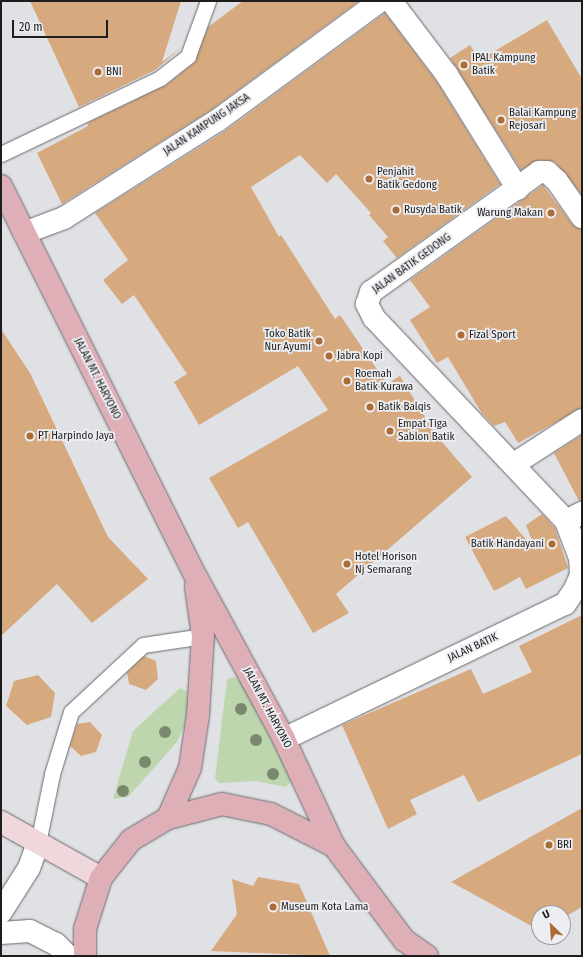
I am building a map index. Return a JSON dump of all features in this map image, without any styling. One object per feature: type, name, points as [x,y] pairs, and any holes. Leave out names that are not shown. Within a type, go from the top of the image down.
[{"type":"main road","name":"JALAN MT. HARYONO","points":[[1,186],[194,573],[284,739],[334,846]]},
{"type":"main road","name":"JALAN MT. HARYONO","points":[[168,818],[190,768],[198,716],[203,636],[194,573]]},
{"type":"main road","points":[[85,956],[85,929],[101,878],[131,840],[168,818],[222,804],[271,814],[334,846],[404,940],[427,956]]},
{"type":"main road","points":[[1,822],[101,878]]},
{"type":"street","name":"JALAN KAMPUNG JAKSA","points":[[24,233],[64,218],[218,120],[380,1]]},
{"type":"street","points":[[391,1],[447,75],[518,189]]},
{"type":"street","name":"JALAN BATIK GEDONG","points":[[574,517],[514,464],[374,318],[367,304],[371,292],[518,189],[539,172],[547,172],[576,192],[582,217]]},
{"type":"street","points":[[514,464],[582,420]]},
{"type":"street","name":"JALAN BATIK","points":[[284,739],[574,604],[581,575],[574,517]]},
{"type":"street","points":[[1,912],[29,868],[38,843]]},
{"type":"street","points":[[1,933],[30,931],[56,944],[68,956]]},
{"type":"lane","points":[[1,154],[160,78],[188,56],[208,1]]},
{"type":"lane","points":[[38,843],[52,774],[70,712],[143,645],[203,636]]},
{"type":"green space","points":[[235,677],[242,683],[292,780],[286,787],[256,781],[219,783],[215,778],[227,679]]},
{"type":"green space","points":[[180,688],[186,691],[188,697],[185,725],[177,742],[128,797],[113,799],[133,731]]},
{"type":"building","name":"BNI","points":[[30,1],[181,1],[162,62],[182,47],[155,70],[79,107]]},
{"type":"building","points":[[243,1],[359,1],[211,110],[62,204],[37,153],[88,126],[87,123],[166,85],[194,63],[208,27]]},
{"type":"building","points":[[385,13],[437,82],[500,184],[397,258],[383,241],[388,237],[369,215],[371,213],[336,174],[327,183],[300,155],[251,187],[279,237],[281,235],[335,319],[340,315],[387,384],[400,376],[436,435],[472,477],[336,594],[349,613],[313,633],[248,522],[238,528],[209,478],[328,410],[298,366],[199,425],[174,382],[187,374],[134,295],[122,304],[103,280],[128,260],[95,213],[225,131]]},
{"type":"building","points":[[547,20],[582,79],[582,195],[555,162],[539,160],[521,170],[450,58],[470,45],[480,60]]},
{"type":"building","points":[[543,185],[572,224],[582,229],[582,408],[518,443],[505,422],[494,426],[481,412],[448,357],[437,363],[410,320],[430,307],[410,280]]},
{"type":"building","points":[[1,329],[30,373],[108,537],[148,579],[92,623],[57,584],[1,636]]},
{"type":"building","points":[[582,435],[582,501],[579,501],[554,453]]},
{"type":"building","points":[[542,514],[555,528],[568,568],[526,589],[520,577],[494,591],[465,537],[506,516],[536,551],[526,525]]},
{"type":"building","points":[[582,615],[582,754],[478,802],[464,775],[410,800],[417,814],[388,829],[342,725],[471,669],[483,694],[532,672],[519,646]]},
{"type":"building","points":[[144,656],[156,661],[158,679],[146,690],[129,684],[127,672]]},
{"type":"building","points":[[38,675],[55,693],[51,717],[27,725],[6,706],[14,681]]},
{"type":"building","points":[[90,722],[102,735],[96,752],[81,756],[70,746],[77,724]]},
{"type":"building","name":"BRI","points":[[582,808],[582,907],[571,913],[571,905],[531,905],[531,926],[451,882]]},
{"type":"building","name":"Museum Kota Lama","points":[[258,877],[299,884],[330,956],[211,951],[237,914],[232,879],[253,886]]},
{"type":"place","name":"IPAL Kampung Batik","points":[[464,65]]},
{"type":"place","name":"BNI","points":[[98,72]]},
{"type":"place","name":"Balai Kampung Rejosari","points":[[501,120]]},
{"type":"place","name":"Penjahit Batik Gedong","points":[[369,179]]},
{"type":"place","name":"Rusyda Batik","points":[[396,210]]},
{"type":"place","name":"Warung Makan","points":[[551,213]]},
{"type":"place","name":"Fizal Sport","points":[[461,335]]},
{"type":"place","name":"Toko Batik Nur Ayumi","points":[[319,341]]},
{"type":"place","name":"Jabra Kopi","points":[[329,356]]},
{"type":"place","name":"Roemah Batik Kurawa","points":[[347,381]]},
{"type":"place","name":"Batik Balqis","points":[[370,407]]},
{"type":"place","name":"Empat Tiga Sablon Batik","points":[[390,431]]},
{"type":"place","name":"PT Harpindo Jaya","points":[[30,436]]},
{"type":"place","name":"Batik Handayani","points":[[552,544]]},
{"type":"place","name":"Hotel Horison Nj Semarang","points":[[347,564]]},
{"type":"place","name":"BRI","points":[[549,845]]},
{"type":"place","name":"Museum Kota Lama","points":[[273,907]]}]
